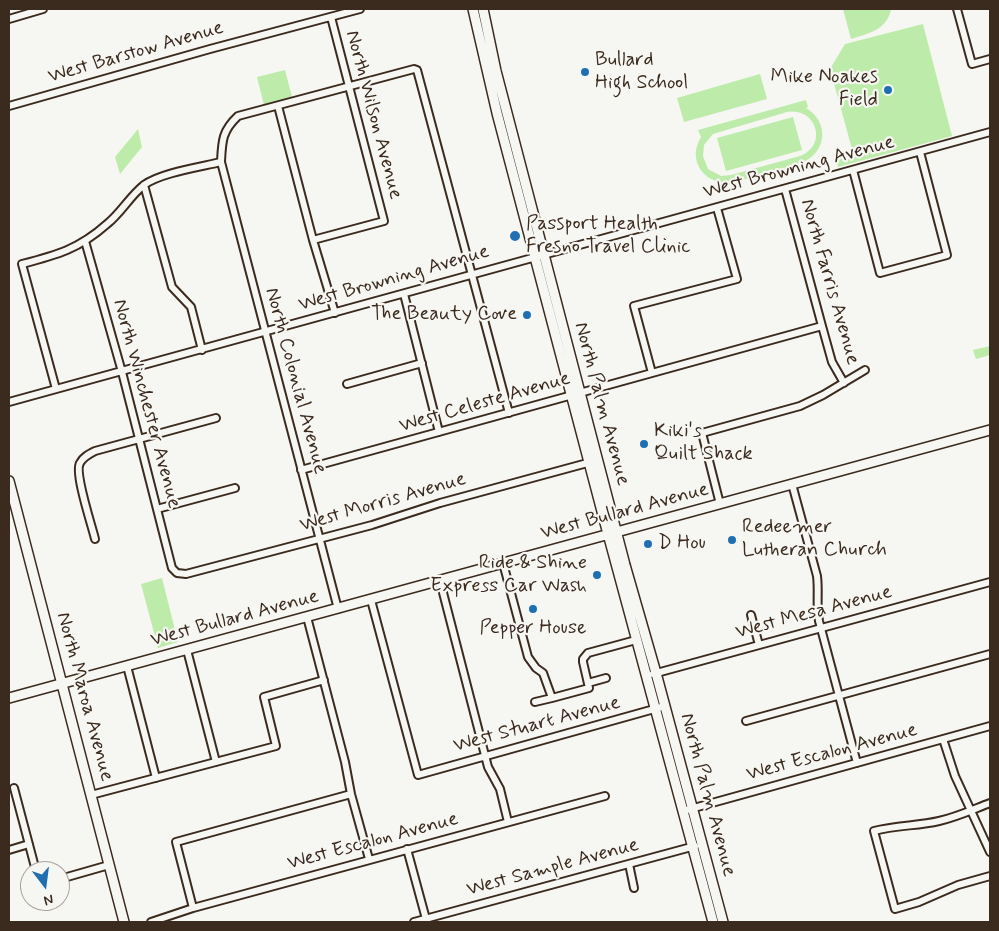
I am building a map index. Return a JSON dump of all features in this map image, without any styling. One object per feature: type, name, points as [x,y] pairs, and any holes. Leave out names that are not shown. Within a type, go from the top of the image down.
[{"type":"main road","name":"North Palm Avenue","points":[[473,9],[576,394],[612,534],[636,640],[652,674]]},
{"type":"main road","name":"North Palm Avenue","points":[[483,9],[507,132]]},
{"type":"main road","name":"West Bullard Avenue","points":[[9,698],[990,430]]},
{"type":"main road","name":"North Maroa Avenue","points":[[9,481],[124,922]]},
{"type":"main road","name":"North Palm Avenue","points":[[612,534],[647,642],[652,674],[697,845],[713,922]]},
{"type":"main road","points":[[625,597],[629,599],[638,625],[647,642]]},
{"type":"main road","name":"North Palm Avenue","points":[[697,845],[723,922]]},
{"type":"street","points":[[9,19],[43,9]]},
{"type":"street","name":"West Barstow Avenue","points":[[9,106],[360,9]]},
{"type":"street","points":[[957,9],[972,64],[990,59]]},
{"type":"street","name":"North Wilson Avenue","points":[[313,240],[384,220],[331,17]]},
{"type":"street","name":"North Colonial Avenue","points":[[338,609],[221,162],[222,139],[228,125],[238,116],[414,69],[417,70],[472,274]]},
{"type":"street","points":[[278,106],[334,313]]},
{"type":"street","name":"West Browning Avenue","points":[[9,402],[990,132]]},
{"type":"street","points":[[853,170],[880,273],[947,255],[920,152]]},
{"type":"street","points":[[56,389],[22,264],[64,253],[85,241],[108,224],[144,185],[157,178],[221,162]]},
{"type":"street","points":[[144,185],[172,287],[191,307],[202,350]]},
{"type":"street","name":"North Farris Avenue","points":[[785,189],[832,362],[844,384]]},
{"type":"street","points":[[652,373],[634,306],[737,278],[718,208]]},
{"type":"street","name":"North Winchester Avenue","points":[[85,241],[122,372],[172,568],[177,573]]},
{"type":"street","points":[[472,274],[509,413]]},
{"type":"street","points":[[404,294],[439,432]]},
{"type":"street","name":"West Celeste Avenue","points":[[301,470],[822,326]]},
{"type":"street","points":[[346,384],[422,363]]},
{"type":"street","points":[[720,504],[702,433],[800,406],[844,384],[865,370]]},
{"type":"street","points":[[95,539],[78,476],[80,463],[86,456],[95,451],[216,418]]},
{"type":"street","name":"West Morris Avenue","points":[[177,573],[186,574],[320,539],[372,525],[440,503],[593,462]]},
{"type":"street","points":[[792,484],[817,576],[818,592],[816,605],[821,628],[857,763]]},
{"type":"street","points":[[157,509],[235,488]]},
{"type":"street","points":[[503,564],[528,657],[536,668],[543,673],[552,698]]},
{"type":"street","points":[[440,581],[486,756],[500,790],[508,822]]},
{"type":"street","name":"West Mesa Avenue","points":[[652,674],[990,582]]},
{"type":"street","name":"West Stuart Avenue","points":[[371,600],[418,775],[661,708]]},
{"type":"street","points":[[751,614],[760,646]]},
{"type":"street","points":[[307,617],[369,859]]},
{"type":"street","points":[[535,702],[589,688],[584,662],[585,655],[592,651],[636,640]]},
{"type":"street","points":[[187,650],[216,762]]},
{"type":"street","points":[[746,722],[990,654]]},
{"type":"street","points":[[127,666],[156,778]]},
{"type":"street","points":[[588,683],[606,678]]},
{"type":"street","points":[[91,796],[276,746],[264,696],[324,680]]},
{"type":"street","name":"West Escalon Avenue","points":[[688,810],[990,726]]},
{"type":"street","points":[[943,740],[955,776],[990,852]]},
{"type":"street","points":[[14,788],[33,861]]},
{"type":"street","points":[[193,908],[176,842],[351,794]]},
{"type":"street","name":"West Escalon Avenue","points":[[151,922],[193,908],[369,859],[605,796]]},
{"type":"street","points":[[990,803],[937,822],[899,825],[874,831],[895,909],[919,902],[953,887],[990,876]]},
{"type":"street","points":[[9,850],[29,844]]},
{"type":"street","name":"West Sample Avenue","points":[[414,922],[697,845]]},
{"type":"street","points":[[408,850],[426,919]]},
{"type":"street","points":[[629,864],[634,888]]},
{"type":"street","points":[[70,876],[109,865]]},
{"type":"green space","points":[[843,9],[891,9],[889,16],[882,26],[870,33],[851,39]]},
{"type":"green space","name":"Mike Noakes Field","points":[[923,24],[952,136],[838,167],[836,159],[839,153],[852,149],[830,69],[845,44]]},
{"type":"green space","points":[[285,70],[292,97],[264,105],[257,77]]},
{"type":"green space","points":[[760,74],[767,99],[684,122],[677,98]]},
{"type":"green space","points":[[806,100],[808,107],[806,108],[819,121],[822,137],[816,152],[801,163],[748,179],[721,182],[708,177],[697,163],[696,148],[701,137],[698,130]],"holes":[[[787,112],[797,112],[806,115],[812,121],[815,128],[814,144],[809,151],[800,156],[731,175],[721,176],[708,169],[703,156],[704,145],[713,134]]]},
{"type":"green space","points":[[793,117],[802,150],[726,171],[717,138]]},
{"type":"green space","points":[[138,129],[142,147],[120,174],[115,157]]},
{"type":"green space","points":[[990,346],[990,355],[976,359],[973,350]]},
{"type":"green space","points":[[162,578],[178,642],[158,648],[141,584]]},
{"type":"place","name":"Bullard High School","points":[[585,72]]},
{"type":"place","name":"Mike Noakes Field","points":[[888,90]]},
{"type":"place","name":"Passport Health Fresno Travel Clinic","points":[[515,236]]},
{"type":"place","name":"The Beauty Cove","points":[[527,315]]},
{"type":"place","name":"Kiki's Quilt Shack","points":[[644,444]]},
{"type":"place","name":"Redeemer Lutheran Church","points":[[732,540]]},
{"type":"place","name":"D Hou","points":[[648,544]]},
{"type":"place","name":"Ride & Shine Express Car Wash","points":[[597,575]]},
{"type":"place","name":"Pepper House","points":[[533,609]]}]
